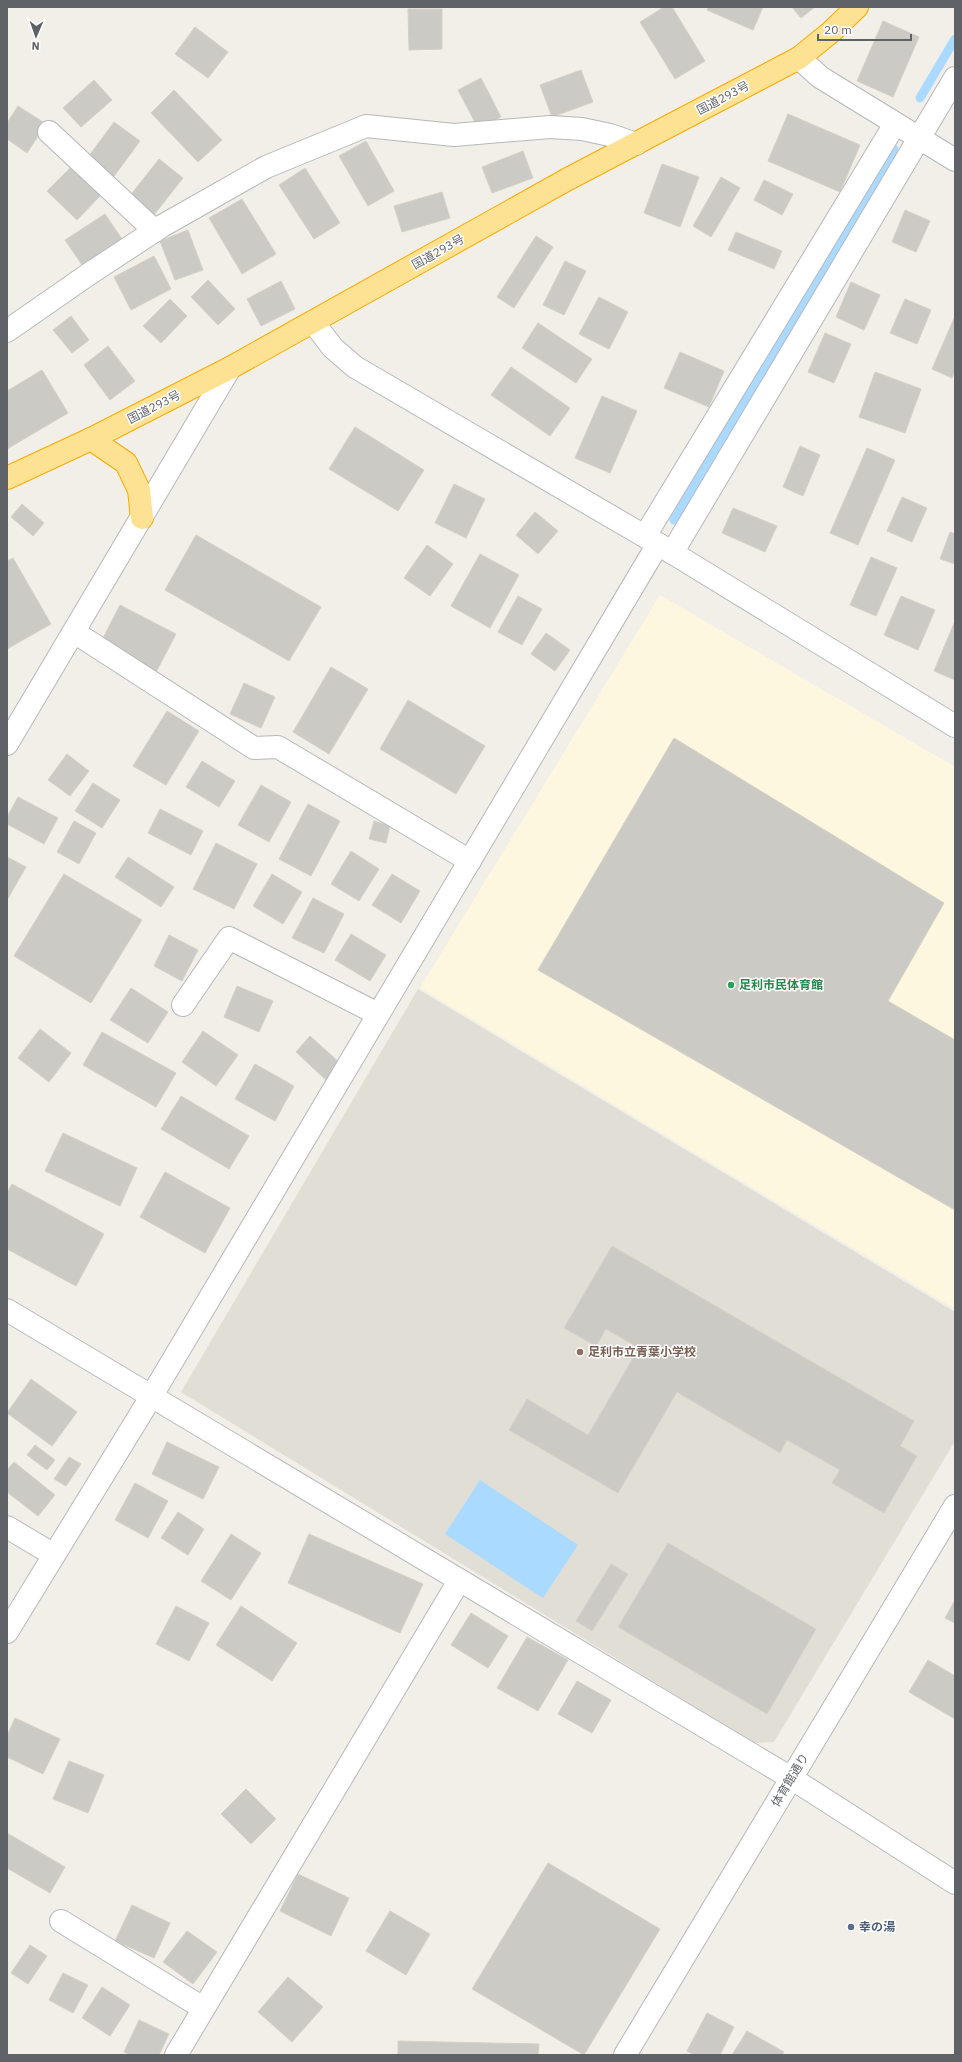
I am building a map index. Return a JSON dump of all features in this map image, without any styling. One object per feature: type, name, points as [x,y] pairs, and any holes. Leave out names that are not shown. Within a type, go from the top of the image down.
[{"type":"highway","name":"国道293号","points":[[7,478],[91,439],[230,368],[568,180],[799,58],[831,32],[857,7]]},
{"type":"highway","points":[[91,439],[126,463],[139,490],[142,518]]},
{"type":"street","points":[[799,58],[820,77],[955,160]]},
{"type":"street","points":[[658,545],[920,139],[955,78]]},
{"type":"street","points":[[7,1632],[150,1397],[658,545],[895,124]]},
{"type":"street","points":[[7,331],[89,274],[155,231],[266,167],[366,126],[454,135],[550,127],[576,129],[610,135],[636,144]]},
{"type":"street","points":[[49,132],[155,231]]},
{"type":"street","points":[[313,322],[333,348],[355,368],[658,545],[955,726]]},
{"type":"street","points":[[7,744],[230,368]]},
{"type":"street","points":[[74,632],[254,748],[278,747],[470,861]]},
{"type":"street","points":[[183,1005],[229,938],[378,1014]]},
{"type":"street","points":[[7,1310],[150,1397],[791,1778],[955,1883]]},
{"type":"street","name":"体育館通り","points":[[625,2055],[955,1506]]},
{"type":"street","points":[[7,1527],[54,1555]]},
{"type":"street","points":[[176,2055],[459,1581]]},
{"type":"street","points":[[61,1921],[203,2008]]},
{"type":"shaded area","points":[[660,595],[955,767],[955,1309],[420,988]]},
{"type":"shaded area","name":"足利市立青葉小学校","points":[[418,989],[955,1312],[955,1441],[774,1742],[754,1743],[181,1392]]},
{"type":"water","points":[[480,1480],[578,1545],[543,1598],[445,1534]]},
{"type":"building","points":[[664,7],[672,7],[705,61],[675,79],[640,22]]},
{"type":"building","points":[[708,7],[763,7],[753,30],[707,10]]},
{"type":"building","points":[[792,7],[815,7],[801,18]]},
{"type":"building","points":[[408,9],[442,9],[442,49],[409,50]]},
{"type":"building","points":[[883,21],[919,37],[893,97],[857,81]]},
{"type":"building","points":[[195,27],[228,52],[208,78],[175,54]]},
{"type":"building","points":[[581,70],[593,102],[552,117],[540,85]]},
{"type":"building","points":[[481,78],[501,117],[478,128],[458,90]]},
{"type":"building","points":[[94,80],[112,100],[81,127],[63,108]]},
{"type":"building","points":[[174,90],[222,140],[198,162],[151,113]]},
{"type":"building","points":[[18,106],[46,124],[27,153],[7,139],[7,123]]},
{"type":"building","points":[[788,114],[860,145],[840,192],[768,161]]},
{"type":"building","points":[[114,122],[140,141],[112,179],[86,160]]},
{"type":"building","points":[[366,141],[394,191],[368,206],[339,156]]},
{"type":"building","points":[[523,151],[533,178],[492,193],[482,167]]},
{"type":"building","points":[[159,159],[183,178],[150,220],[126,201]]},
{"type":"building","points":[[662,164],[699,177],[680,227],[644,213]]},
{"type":"building","points":[[72,166],[101,195],[77,220],[47,191]]},
{"type":"building","points":[[305,168],[340,223],[314,239],[279,185]]},
{"type":"building","points":[[721,177],[740,188],[711,237],[693,226]]},
{"type":"building","points":[[764,180],[793,194],[782,215],[754,200]]},
{"type":"building","points":[[442,192],[450,218],[402,232],[394,206]]},
{"type":"building","points":[[242,199],[276,254],[242,274],[209,218]]},
{"type":"building","points":[[905,210],[930,221],[916,252],[892,242]]},
{"type":"building","points":[[105,214],[122,239],[82,265],[65,240]]},
{"type":"building","points":[[188,230],[203,270],[175,280],[160,241]]},
{"type":"building","points":[[736,232],[782,251],[774,269],[728,250]]},
{"type":"building","points":[[536,236],[553,247],[514,308],[497,297]]},
{"type":"building","points":[[154,256],[171,289],[131,310],[114,277]]},
{"type":"building","points":[[565,261],[586,271],[564,315],[543,305]]},
{"type":"building","points":[[208,280],[235,309],[218,325],[191,297]]},
{"type":"building","points":[[281,281],[295,309],[261,326],[247,299]]},
{"type":"building","points":[[851,282],[880,295],[864,330],[836,317]]},
{"type":"building","points":[[599,297],[628,312],[609,349],[579,334]]},
{"type":"building","points":[[170,299],[187,316],[161,343],[143,326]]},
{"type":"building","points":[[905,299],[931,310],[917,344],[890,333]]},
{"type":"building","points":[[71,316],[89,340],[72,353],[53,330]]},
{"type":"building","points":[[955,316],[955,370],[952,378],[932,369]]},
{"type":"building","points":[[538,323],[592,359],[576,383],[522,348]]},
{"type":"building","points":[[825,333],[851,344],[834,383],[808,372]]},
{"type":"building","points":[[108,346],[135,381],[110,400],[84,365]]},
{"type":"building","points":[[680,352],[724,371],[709,407],[664,388]]},
{"type":"building","points":[[511,367],[570,408],[550,436],[491,395]]},
{"type":"building","points":[[42,370],[68,413],[7,449],[7,391]]},
{"type":"building","points":[[875,372],[921,389],[905,433],[859,417]]},
{"type":"building","points":[[602,396],[637,411],[610,473],[575,458]]},
{"type":"building","points":[[355,427],[424,470],[398,511],[329,469]]},
{"type":"building","points":[[800,446],[820,455],[803,496],[783,487]]},
{"type":"building","points":[[867,448],[895,460],[858,545],[830,533]]},
{"type":"building","points":[[454,484],[485,499],[466,538],[435,523]]},
{"type":"building","points":[[902,497],[927,508],[912,542],[887,531]]},
{"type":"building","points":[[22,504],[44,523],[33,536],[11,517]]},
{"type":"building","points":[[733,508],[777,526],[765,552],[722,533]]},
{"type":"building","points":[[535,512],[558,531],[538,554],[516,535]]},
{"type":"building","points":[[950,532],[955,534],[955,564],[940,559]]},
{"type":"building","points":[[196,535],[321,607],[289,661],[165,590]]},
{"type":"building","points":[[427,545],[453,564],[430,596],[404,578]]},
{"type":"building","points":[[480,554],[519,575],[490,628],[451,606]]},
{"type":"building","points":[[871,557],[897,568],[876,616],[850,605]]},
{"type":"building","points":[[13,558],[51,624],[7,649],[7,561]]},
{"type":"building","points":[[518,596],[542,609],[522,645],[498,632]]},
{"type":"building","points":[[901,596],[935,610],[918,650],[884,635]]},
{"type":"building","points":[[120,605],[176,634],[155,674],[99,646]]},
{"type":"building","points":[[955,621],[955,680],[934,671]]},
{"type":"building","points":[[546,633],[570,650],[555,671],[531,654]]},
{"type":"building","points":[[331,667],[368,689],[329,754],[293,732]]},
{"type":"building","points":[[244,683],[275,697],[261,728],[230,714]]},
{"type":"building","points":[[408,700],[485,746],[456,794],[380,749]]},
{"type":"building","points":[[167,711],[199,731],[166,785],[133,766]]},
{"type":"building","name":"足利市民体育館","points":[[674,738],[944,903],[888,1001],[955,1040],[955,1210],[538,970]]},
{"type":"building","points":[[67,754],[89,771],[70,796],[48,780]]},
{"type":"building","points":[[202,761],[235,781],[219,807],[186,787]]},
{"type":"building","points":[[93,783],[120,800],[102,828],[75,811]]},
{"type":"building","points":[[261,785],[291,802],[269,842],[238,825]]},
{"type":"building","points":[[18,797],[58,818],[44,844],[7,824],[7,817]]},
{"type":"building","points":[[308,804],[340,821],[311,876],[279,859]]},
{"type":"building","points":[[160,809],[203,831],[191,855],[148,833]]},
{"type":"building","points":[[74,821],[96,833],[79,864],[57,852]]},
{"type":"building","points":[[374,821],[390,826],[386,843],[369,839]]},
{"type":"building","points":[[216,843],[257,864],[234,909],[193,889]]},
{"type":"building","points":[[351,851],[379,869],[359,901],[331,884]]},
{"type":"building","points":[[7,857],[26,867],[7,900]]},
{"type":"building","points":[[128,857],[174,887],[161,907],[115,877]]},
{"type":"building","points":[[64,874],[142,920],[91,1003],[14,956]]},
{"type":"building","points":[[272,874],[302,892],[283,924],[253,906]]},
{"type":"building","points":[[392,874],[420,891],[401,923],[372,905]]},
{"type":"building","points":[[313,898],[344,914],[324,953],[292,938]]},
{"type":"building","points":[[351,934],[386,955],[370,981],[335,960]]},
{"type":"building","points":[[169,935],[198,950],[182,981],[154,966]]},
{"type":"building","points":[[237,986],[273,1001],[259,1032],[224,1017]]},
{"type":"building","points":[[131,988],[168,1012],[148,1043],[110,1020]]},
{"type":"building","points":[[40,1029],[71,1053],[49,1082],[18,1058]]},
{"type":"building","points":[[203,1031],[238,1055],[216,1086],[182,1062]]},
{"type":"building","points":[[102,1032],[176,1073],[156,1107],[83,1065]]},
{"type":"building","points":[[310,1036],[341,1064],[326,1080],[296,1052]]},
{"type":"building","points":[[255,1064],[294,1086],[275,1121],[235,1099]]},
{"type":"building","points":[[181,1096],[249,1136],[229,1169],[161,1129]]},
{"type":"building","points":[[63,1133],[137,1168],[120,1206],[45,1171]]},
{"type":"building","points":[[165,1172],[230,1208],[205,1253],[140,1217]]},
{"type":"building","points":[[12,1184],[104,1234],[76,1286],[7,1249],[7,1193]]},
{"type":"building","points":[[612,1246],[914,1421],[900,1446],[917,1456],[884,1513],[832,1483],[840,1470],[787,1440],[780,1453],[677,1392],[618,1493],[509,1430],[527,1399],[588,1435],[639,1348],[606,1329],[596,1346],[564,1328]]},
{"type":"building","points":[[31,1379],[77,1412],[52,1446],[7,1413]]},
{"type":"building","points":[[167,1442],[219,1467],[203,1499],[152,1474]]},
{"type":"building","points":[[35,1445],[55,1460],[47,1470],[27,1455]]},
{"type":"building","points":[[69,1457],[81,1464],[66,1486],[54,1479]]},
{"type":"building","points":[[14,1462],[55,1495],[38,1516],[7,1492],[7,1470]]},
{"type":"building","points":[[135,1483],[168,1501],[148,1538],[115,1520]]},
{"type":"building","points":[[178,1512],[204,1529],[188,1555],[161,1538]]},
{"type":"building","points":[[231,1534],[261,1553],[231,1600],[201,1581]]},
{"type":"building","points":[[309,1534],[423,1584],[400,1633],[288,1583]]},
{"type":"building","points":[[668,1543],[816,1629],[767,1714],[618,1627]]},
{"type":"building","points":[[611,1564],[628,1574],[592,1631],[576,1621]]},
{"type":"building","points":[[955,1600],[955,1623],[945,1618]]},
{"type":"building","points":[[176,1606],[209,1623],[189,1661],[156,1644]]},
{"type":"building","points":[[241,1606],[297,1643],[272,1681],[216,1645]]},
{"type":"building","points":[[471,1613],[508,1636],[488,1668],[451,1645]]},
{"type":"building","points":[[527,1637],[568,1660],[538,1711],[497,1688]]},
{"type":"building","points":[[928,1660],[955,1676],[955,1719],[909,1692]]},
{"type":"building","points":[[577,1681],[611,1700],[592,1733],[558,1714]]},
{"type":"building","points":[[15,1718],[60,1739],[43,1774],[7,1757],[7,1736]]},
{"type":"building","points":[[69,1761],[104,1775],[88,1813],[53,1799]]},
{"type":"building","points":[[246,1789],[276,1819],[251,1844],[221,1814]]},
{"type":"building","points":[[7,1833],[65,1867],[50,1893],[7,1868]]},
{"type":"building","points":[[548,1863],[660,1929],[584,2055],[472,1989]]},
{"type":"building","points":[[298,1874],[349,1898],[331,1936],[280,1911]]},
{"type":"building","points":[[132,1905],[170,1923],[154,1958],[115,1941]]},
{"type":"building","points":[[390,1911],[430,1934],[406,1975],[366,1951]]},
{"type":"building","points":[[187,1931],[217,1952],[193,1984],[163,1962]]},
{"type":"building","points":[[30,1945],[47,1956],[28,1984],[11,1973]]},
{"type":"building","points":[[63,1973],[88,1985],[73,2013],[49,2000]]},
{"type":"building","points":[[288,1977],[323,2007],[292,2042],[258,2012]]},
{"type":"building","points":[[102,1987],[130,2005],[110,2036],[82,2018]]},
{"type":"building","points":[[707,2013],[734,2027],[720,2055],[695,2055],[687,2051]]},
{"type":"building","points":[[139,2020],[169,2034],[159,2055],[131,2055],[124,2052]]},
{"type":"building","points":[[747,2031],[784,2052],[782,2055],[732,2055]]},
{"type":"building","points":[[398,2041],[539,2044],[538,2055],[398,2055]]},
{"type":"waterway","points":[[920,98],[955,39]]},
{"type":"waterway","points":[[674,520],[894,149]]},
{"type":"place","name":"足利市民体育館","points":[[731,985]]},
{"type":"place","name":"足利市立青葉小学校","points":[[580,1352]]},
{"type":"place","name":"幸の湯","points":[[851,1927]]}]
